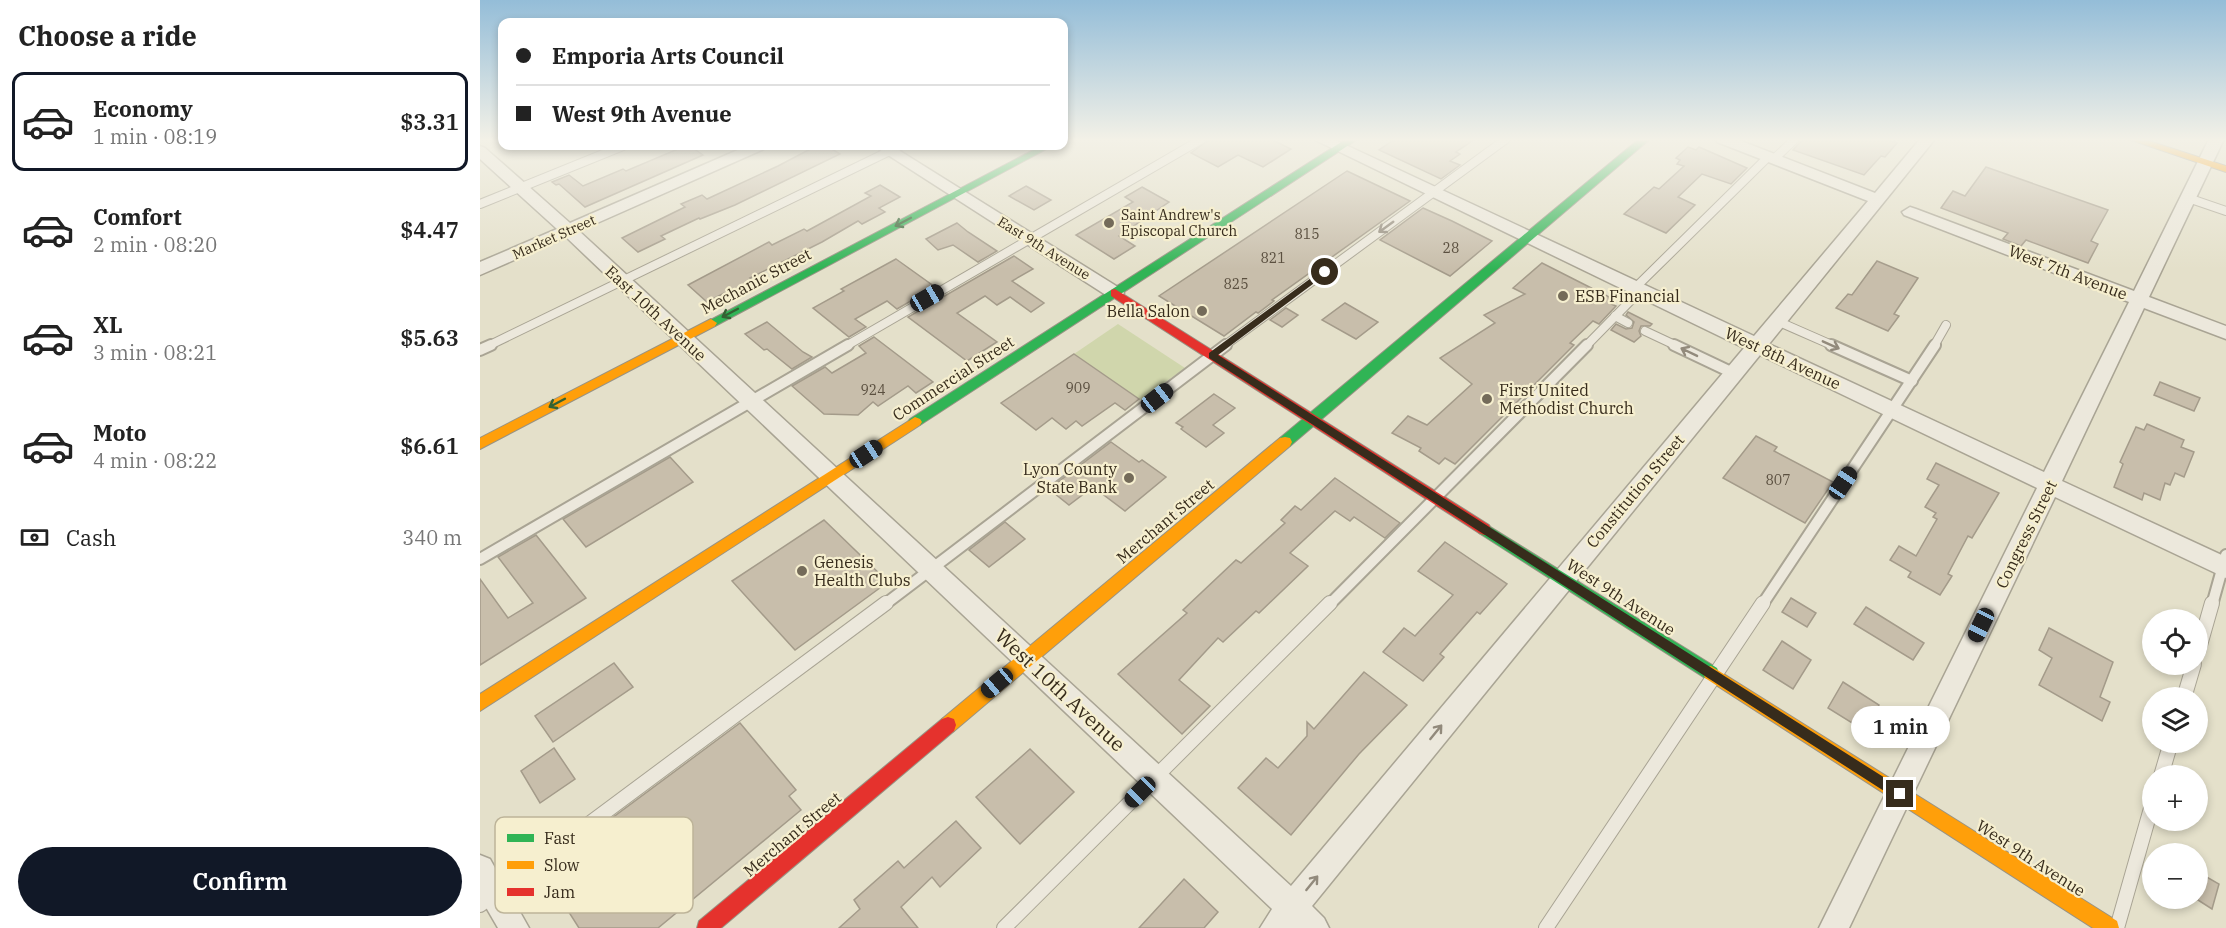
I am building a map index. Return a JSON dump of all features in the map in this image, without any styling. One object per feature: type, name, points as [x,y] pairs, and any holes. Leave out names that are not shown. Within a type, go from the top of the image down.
[{"type":"street","name":"East 10th Avenue","points":[[514,182],[568,230],[831,476]]},
{"type":"street","name":"Market Street","points":[[480,269],[676,182]]},
{"type":"street","name":"East 9th Avenue","points":[[941,182],[1115,293]]},
{"type":"street","name":"Mechanic Street","points":[[480,444],[980,182]]},
{"type":"street","name":"Commercial Street","points":[[480,703],[1287,182]]},
{"type":"street","name":"West 8th Avenue","points":[[1414,182],[2050,485],[2225,563]]},
{"type":"street","name":"Merchant Street","points":[[706,928],[1593,182]]},
{"type":"street","points":[[1834,182],[1877,199]]},
{"type":"street","name":"Constitution Street","points":[[1275,928],[1891,182]]},
{"type":"street","name":"Congress Street","points":[[1834,928],[2196,182]]},
{"type":"street","name":"West 7th Avenue","points":[[1910,212],[2226,333]]},
{"type":"street","name":"West 9th Avenue","points":[[1115,293],[2110,928]]},
{"type":"street","name":"West 10th Avenue","points":[[831,476],[1314,928]]},
{"type":"street","points":[[480,869],[487,900]]},
{"type":"street","points":[[500,913],[514,928]]},
{"type":"lane","points":[[480,204],[534,182]]},
{"type":"lane","points":[[480,350],[819,182]]},
{"type":"lane","points":[[480,560],[1127,182]]},
{"type":"lane","points":[[599,817],[931,570],[1212,356],[1447,182]]},
{"type":"lane","points":[[1004,928],[1436,498],[1615,316],[1638,289],[1747,182]]},
{"type":"lane","points":[[2188,198],[2226,211]]},
{"type":"lane","points":[[1615,316],[1628,323]]},
{"type":"lane","points":[[1777,321],[1912,381]]},
{"type":"lane","points":[[1546,928],[1912,381],[1947,325]]},
{"type":"lane","points":[[1645,331],[1733,373]]},
{"type":"lane","points":[[2208,619],[2225,563]]},
{"type":"lane","points":[[2117,928],[2145,831]]},
{"type":"green space","points":[[1118,324],[1185,368],[1140,400],[1074,354]]},
{"type":"building","points":[[552,182],[578,182],[583,186],[592,182],[641,182],[585,207],[559,184]]},
{"type":"building","points":[[743,182],[782,182],[661,236],[665,239],[638,252],[622,238],[685,207],[681,204],[702,195],[707,199]]},
{"type":"building","points":[[1330,182],[1371,182],[1410,201],[1224,336],[1159,296]]},
{"type":"building","points":[[1666,182],[1693,182],[1678,197],[1695,205],[1666,233],[1624,214],[1654,187],[1659,189]]},
{"type":"building","points":[[1975,182],[2029,182],[2108,210],[2091,241],[2098,244],[2088,263],[2026,240],[2021,246],[2003,239],[2008,233],[1941,208],[1953,191],[1965,196]]},
{"type":"building","points":[[880,185],[900,197],[879,208],[885,212],[862,224],[858,221],[750,278],[755,282],[737,292],[732,289],[707,302],[688,285],[769,242],[772,245],[804,229],[807,231],[871,196],[865,193]]},
{"type":"building","points":[[1026,186],[1051,200],[1034,210],[1009,196]]},
{"type":"building","name":"Saint Andrew's Episcopal Church","points":[[1142,187],[1169,202],[1119,236],[1135,246],[1114,259],[1076,235],[1133,202],[1125,197]]},
{"type":"building","points":[[1423,208],[1492,241],[1450,276],[1380,240]]},
{"type":"building","points":[[957,223],[997,251],[978,262],[953,245],[938,250],[926,239]]},
{"type":"building","points":[[1014,256],[1033,269],[1012,281],[1044,303],[1031,312],[1010,297],[997,305],[985,296],[957,313],[997,342],[967,361],[908,317]]},
{"type":"building","points":[[896,259],[935,287],[897,309],[887,301],[855,319],[866,327],[849,337],[813,308],[844,291],[841,289]]},
{"type":"building","points":[[1877,261],[1918,278],[1894,314],[1899,316],[1888,331],[1836,308],[1848,294],[1852,295]]},
{"type":"building","name":"First United Methodist Church","points":[[1542,263],[1615,300],[1611,304],[1616,306],[1599,324],[1593,321],[1570,343],[1574,345],[1455,464],[1445,458],[1439,464],[1419,451],[1421,448],[1392,433],[1408,416],[1427,425],[1472,384],[1440,358],[1495,323],[1484,315],[1525,294],[1513,288]]},
{"type":"building","points":[[1345,303],[1378,322],[1356,339],[1322,320]]},
{"type":"building","points":[[1286,308],[1298,315],[1282,327],[1270,320]]},
{"type":"building","name":"ESB Financial","points":[[1628,312],[1652,324],[1641,326],[1639,331],[1641,336],[1634,342],[1611,330],[1616,324],[1626,329],[1632,328],[1634,322],[1626,315]]},
{"type":"building","points":[[767,322],[812,357],[792,369],[745,334]]},
{"type":"building","points":[[874,337],[933,382],[916,393],[908,386],[878,406],[873,402],[858,415],[824,414],[792,386],[825,367],[832,373],[866,353],[859,346]]},
{"type":"building","points":[[1074,354],[1139,399],[1125,410],[1115,403],[1082,426],[1076,421],[1066,429],[1052,418],[1036,430],[1001,403]]},
{"type":"building","points":[[2160,382],[2200,398],[2194,411],[2154,395]]},
{"type":"building","points":[[1214,394],[1235,408],[1213,425],[1224,433],[1206,447],[1176,423]]},
{"type":"building","points":[[2147,424],[2184,440],[2181,447],[2194,452],[2184,477],[2175,473],[2170,485],[2165,483],[2160,500],[2144,493],[2142,500],[2114,487],[2123,464],[2120,462],[2136,427],[2144,430]]},
{"type":"building","points":[[1756,436],[1777,447],[1774,451],[1833,482],[1805,523],[1723,478]]},
{"type":"building","points":[[1111,442],[1139,462],[1142,460],[1166,477],[1125,511],[1093,487],[1069,505],[1049,489]]},
{"type":"building","points":[[670,457],[693,482],[586,547],[563,519]]},
{"type":"building","points":[[1936,463],[1999,493],[1972,538],[1968,536],[1948,574],[1952,576],[1940,595],[1908,577],[1911,572],[1890,560],[1899,546],[1916,556],[1937,519],[1933,517],[1936,513],[1925,507],[1939,485],[1927,479]]},
{"type":"building","points":[[1335,478],[1400,523],[1385,538],[1354,517],[1350,521],[1335,511],[1290,553],[1308,566],[1259,613],[1256,611],[1223,642],[1218,638],[1179,680],[1210,706],[1182,734],[1118,674],[1187,613],[1183,610],[1236,560],[1241,563],[1285,523],[1281,520],[1295,506],[1301,510]]},
{"type":"building","points":[[824,520],[888,582],[795,650],[732,581]]},
{"type":"building","points":[[1005,522],[1025,539],[989,567],[969,550]]},
{"type":"building","points":[[536,535],[586,598],[480,665],[480,579],[508,618],[533,603],[498,557]]},
{"type":"building","points":[[1445,542],[1507,584],[1480,614],[1477,612],[1440,654],[1444,657],[1423,681],[1383,652],[1404,628],[1415,636],[1453,595],[1418,571]]},
{"type":"building","points":[[1791,598],[1816,613],[1807,627],[1782,612]]},
{"type":"building","points":[[1866,607],[1924,643],[1913,660],[1854,624]]},
{"type":"building","points":[[2049,628],[2113,662],[2100,697],[2110,702],[2102,721],[2039,685],[2052,658],[2039,650]]},
{"type":"building","points":[[1782,641],[1811,660],[1793,689],[1763,670]]},
{"type":"building","points":[[614,663],[633,687],[553,742],[535,716]]},
{"type":"building","points":[[1364,672],[1407,705],[1359,754],[1291,835],[1238,788],[1266,758],[1278,768],[1307,736],[1307,722],[1314,729]]},
{"type":"building","points":[[1843,682],[1879,705],[1865,731],[1828,708]]},
{"type":"building","points":[[740,723],[796,790],[789,796],[801,810],[693,899],[693,817],[613,817]]},
{"type":"building","points":[[554,748],[575,779],[540,803],[521,771]]},
{"type":"building","points":[[1030,749],[1074,792],[1020,844],[976,797]]},
{"type":"building","points":[[956,821],[981,848],[940,887],[932,877],[901,907],[918,928],[839,928],[860,909],[854,900],[898,861],[904,868]]},
{"type":"building","points":[[2208,878],[2219,884],[2212,909],[2208,906]]},
{"type":"building","points":[[1184,879],[1218,912],[1204,928],[1139,928]]},
{"type":"building","points":[[569,913],[676,913],[658,928],[579,928]]},
{"type":"traffic: fast","points":[[711,323],[978,182]]},
{"type":"traffic: fast","points":[[915,422],[1286,182]]},
{"type":"traffic: fast","points":[[1285,442],[1594,182]]},
{"type":"traffic: fast","points":[[1484,529],[1711,673]]},
{"type":"traffic: slow","points":[[480,444],[711,323]]},
{"type":"traffic: slow","points":[[480,703],[915,422]]},
{"type":"traffic: slow","points":[[948,725],[1285,442]]},
{"type":"traffic: slow","points":[[1711,673],[2110,928]]},
{"type":"traffic: jam","points":[[1115,293],[1484,529]]},
{"type":"traffic: jam","points":[[706,928],[948,725]]},
{"type":"place","name":"Saint Andrew's Episcopal Church","points":[[1109,223]]},
{"type":"place","name":"ESB Financial","points":[[1563,296]]},
{"type":"place","name":"Bella Salon","points":[[1202,311]]},
{"type":"place","name":"First United Methodist Church","points":[[1487,399]]},
{"type":"place","name":"Lyon County State Bank","points":[[1129,478]]},
{"type":"place","name":"Genesis Health Clubs","points":[[802,571]]},
{"type":"route","points":[[1325,272],[1212,356],[1900,794]]}]
